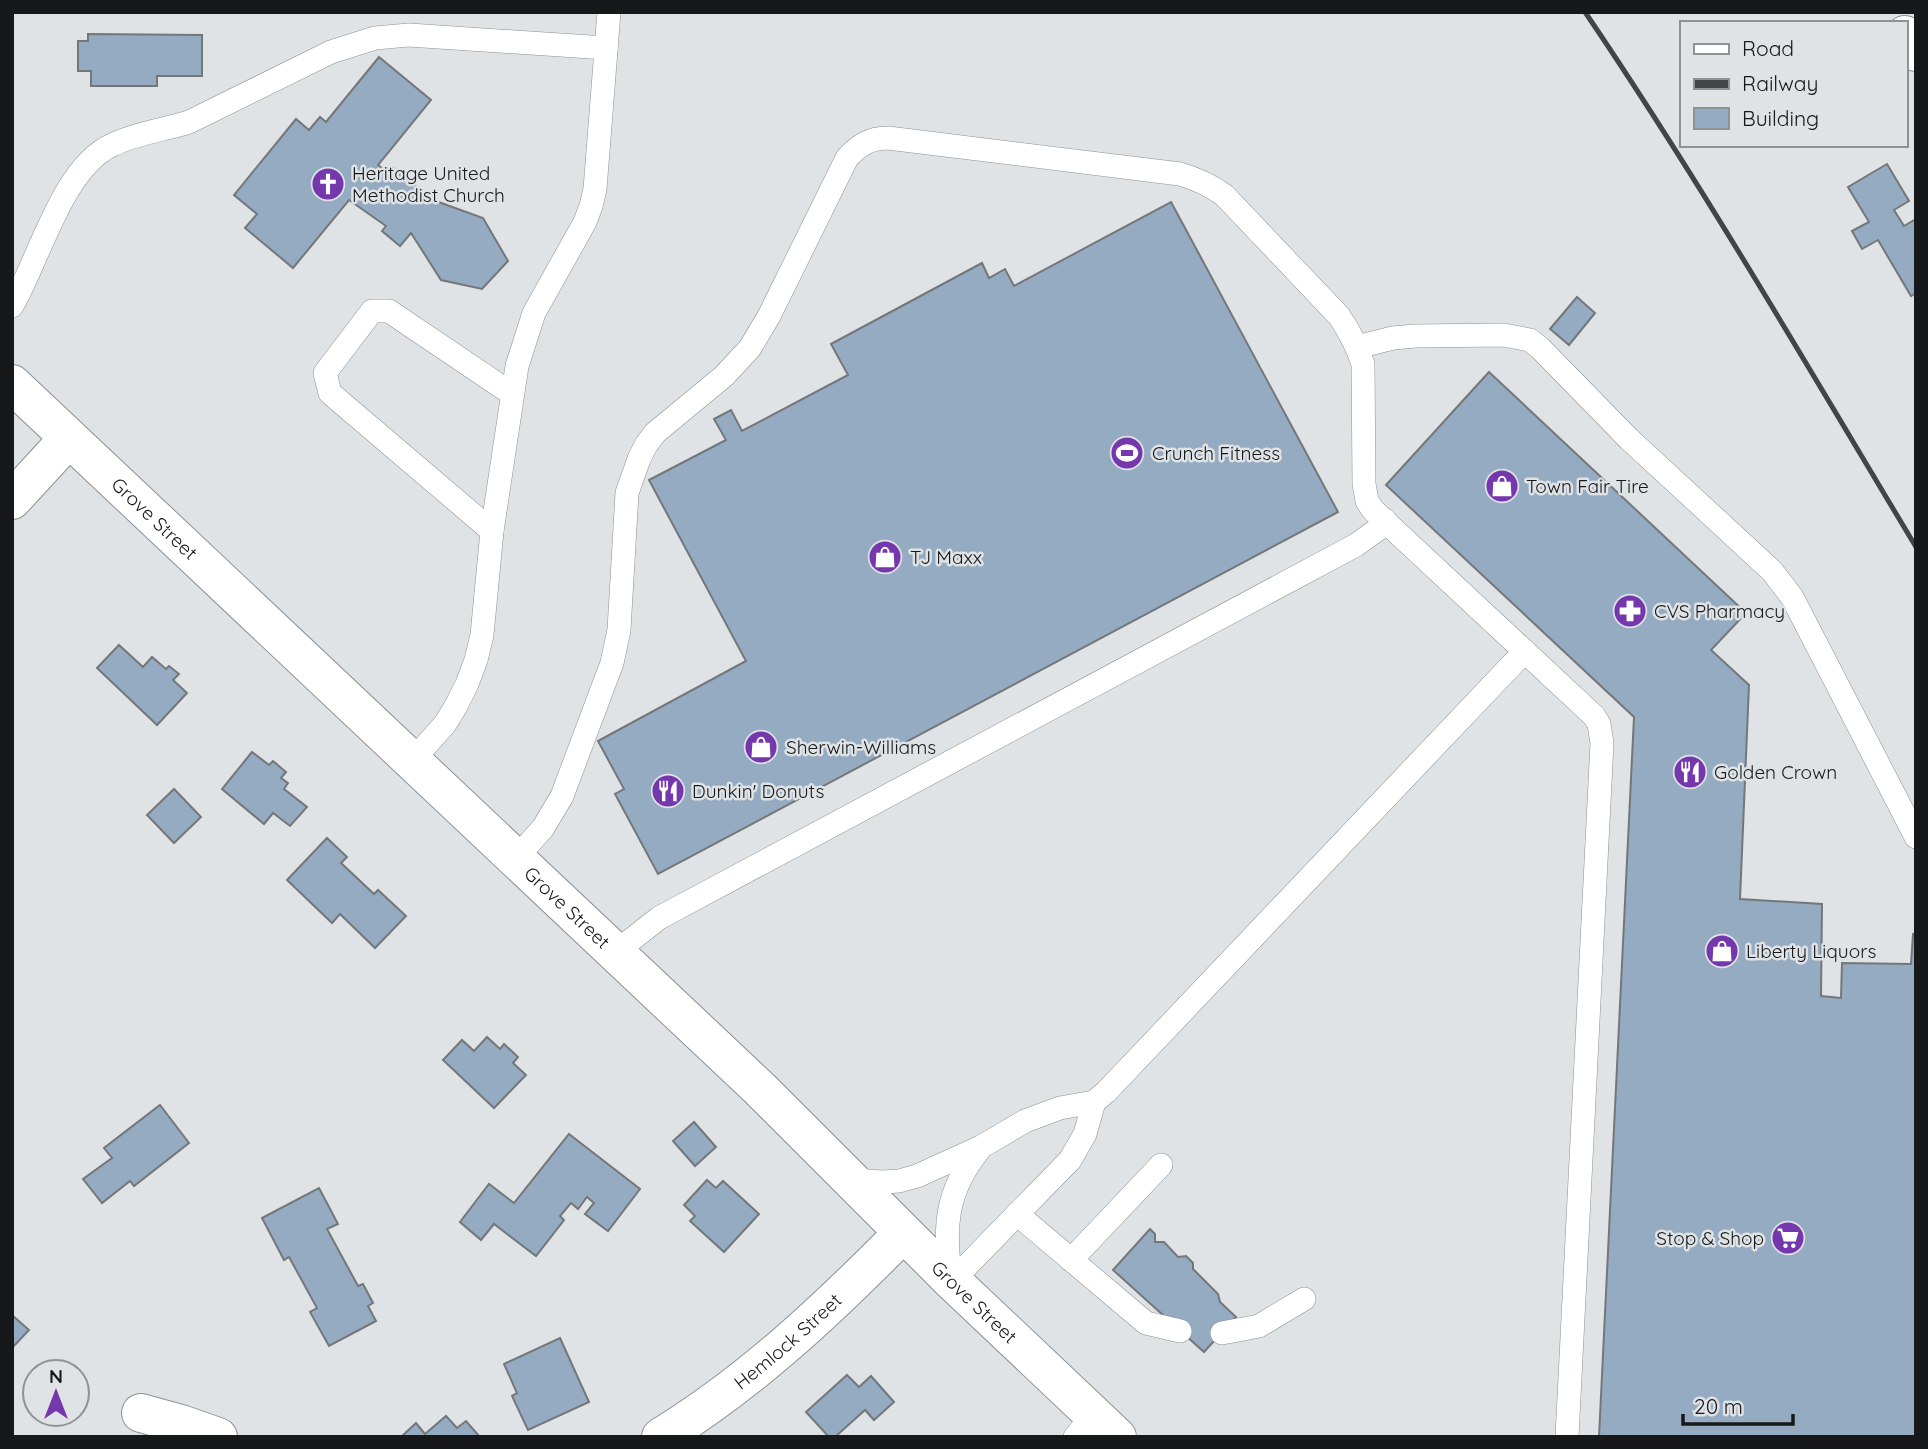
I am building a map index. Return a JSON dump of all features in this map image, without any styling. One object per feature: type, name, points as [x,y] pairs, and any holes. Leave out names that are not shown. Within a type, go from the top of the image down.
[{"type":"main road","name":"Grove Street","points":[[17,399],[69,438],[798,1126],[1095,1429]]},
{"type":"main road","points":[[12,500],[69,438]]},
{"type":"main road","name":"Hemlock Street","points":[[661,1437],[725,1395],[815,1318],[903,1233]]},
{"type":"main road","points":[[141,1413],[218,1437]]},
{"type":"lane","points":[[412,760],[445,724],[467,684],[476,660],[482,635],[492,531],[512,394],[524,340],[534,313],[585,222],[595,189],[609,12]]},
{"type":"lane","points":[[12,306],[24,286],[65,195],[93,158],[111,145],[190,122],[331,52],[374,38],[409,35],[606,48]]},
{"type":"lane","points":[[516,858],[543,828],[562,796],[612,663],[619,630],[627,493],[646,444],[655,433],[724,376],[750,348],[769,316],[847,158],[855,148],[876,138],[888,138],[1180,174],[1198,179],[1224,195],[1339,316],[1349,330],[1363,364],[1365,494],[1373,510],[1594,716],[1599,724],[1602,743],[1567,1437]]},
{"type":"lane","points":[[492,531],[330,393],[325,373],[372,311],[389,311],[512,394]]},
{"type":"lane","points":[[1357,347],[1415,335],[1504,335],[1530,340],[1540,348],[1629,439],[1783,584],[1916,837]]},
{"type":"lane","points":[[617,954],[659,918],[1356,545],[1377,530],[1385,520]]},
{"type":"lane","points":[[847,1176],[867,1181],[899,1181],[932,1171],[1043,1113],[1094,1102],[1116,1083],[1525,651]]},
{"type":"lane","points":[[952,1281],[1074,1153],[1085,1134],[1094,1102]]},
{"type":"lane","points":[[952,1281],[947,1225],[960,1177],[981,1147]]},
{"type":"lane","points":[[1071,1260],[1161,1165]]},
{"type":"lane","points":[[1017,1214],[1146,1324],[1180,1331]]},
{"type":"lane","points":[[1222,1333],[1259,1326],[1304,1299]]},
{"type":"building","points":[[88,34],[202,35],[202,76],[157,76],[157,86],[91,86],[91,71],[78,71],[78,41],[88,41]]},
{"type":"building","name":"Heritage United Methodist Church","points":[[379,57],[431,100],[378,165],[387,172],[392,167],[433,200],[483,218],[508,261],[482,289],[441,280],[411,233],[400,246],[382,231],[386,226],[349,200],[293,268],[245,228],[257,214],[234,195],[296,119],[309,130],[320,117],[326,122]]},
{"type":"building","points":[[1887,164],[1909,201],[1894,210],[1904,226],[1916,219],[1916,293],[1911,296],[1878,240],[1862,249],[1852,231],[1869,222],[1848,187]]},
{"type":"building","points":[[1171,202],[1338,512],[658,874],[615,794],[624,789],[598,741],[746,661],[649,480],[726,440],[714,419],[731,410],[742,431],[848,375],[831,344],[982,263],[989,278],[1005,269],[1014,286]]},
{"type":"building","points":[[1577,297],[1595,313],[1569,345],[1550,329]]},
{"type":"building","points":[[1489,372],[1746,613],[1711,650],[1749,685],[1740,899],[1822,904],[1821,996],[1841,998],[1842,963],[1911,964],[1913,934],[1916,933],[1916,1437],[1599,1437],[1634,717],[1386,485]]},
{"type":"building","points":[[119,645],[143,667],[152,657],[166,669],[169,666],[179,674],[173,680],[187,693],[157,725],[97,668]]},
{"type":"building","points":[[252,752],[269,765],[273,761],[286,772],[281,778],[288,783],[284,789],[307,807],[290,826],[273,813],[264,824],[222,789]]},
{"type":"building","points":[[174,789],[201,817],[174,843],[147,815]]},
{"type":"building","points":[[327,838],[347,857],[341,863],[374,894],[378,890],[406,916],[375,948],[340,914],[332,923],[287,880]]},
{"type":"building","points":[[487,1037],[500,1049],[504,1044],[518,1057],[513,1063],[526,1075],[494,1108],[443,1060],[462,1040],[474,1051]]},
{"type":"building","points":[[160,1105],[189,1143],[134,1186],[130,1181],[102,1203],[83,1179],[112,1158],[104,1148]]},
{"type":"building","points":[[694,1122],[716,1147],[695,1166],[673,1141]]},
{"type":"building","points":[[569,1134],[640,1189],[608,1231],[585,1214],[594,1203],[587,1197],[578,1209],[571,1203],[560,1216],[564,1220],[536,1256],[494,1224],[481,1240],[460,1222],[489,1184],[514,1203]]},
{"type":"building","points":[[707,1180],[716,1188],[723,1181],[759,1214],[724,1252],[690,1221],[695,1216],[684,1205]]},
{"type":"building","points":[[319,1188],[338,1224],[327,1229],[358,1286],[363,1284],[373,1303],[368,1306],[376,1321],[329,1346],[310,1312],[317,1308],[289,1257],[284,1260],[262,1218]]},
{"type":"building","points":[[1150,1229],[1155,1234],[1155,1242],[1164,1242],[1178,1257],[1186,1256],[1193,1263],[1193,1269],[1236,1317],[1204,1352],[1113,1270]]},
{"type":"building","points":[[12,1315],[29,1330],[12,1348]]},
{"type":"building","points":[[560,1338],[589,1402],[528,1430],[512,1396],[517,1393],[504,1364]]},
{"type":"building","points":[[847,1375],[859,1387],[871,1376],[894,1402],[874,1420],[865,1410],[835,1437],[829,1437],[806,1412]]},
{"type":"building","points":[[446,1416],[457,1428],[466,1421],[480,1437],[401,1437],[416,1423],[425,1434]]},
{"type":"railway","points":[[1585,12],[1713,210],[1916,547]]},
{"type":"place","name":"Heritage United Methodist Church","points":[[328,184]]},
{"type":"place","name":"Crunch Fitness","points":[[1127,453]]},
{"type":"place","name":"Town Fair Tire","points":[[1502,486]]},
{"type":"place","name":"TJ Maxx","points":[[885,557]]},
{"type":"place","name":"CVS Pharmacy","points":[[1630,611]]},
{"type":"place","name":"Sherwin-Williams","points":[[761,747]]},
{"type":"place","name":"Golden Crown","points":[[1690,772]]},
{"type":"place","name":"Dunkin' Donuts","points":[[668,791]]},
{"type":"place","name":"Liberty Liquors","points":[[1722,951]]},
{"type":"place","name":"Stop & Shop","points":[[1788,1238]]}]
